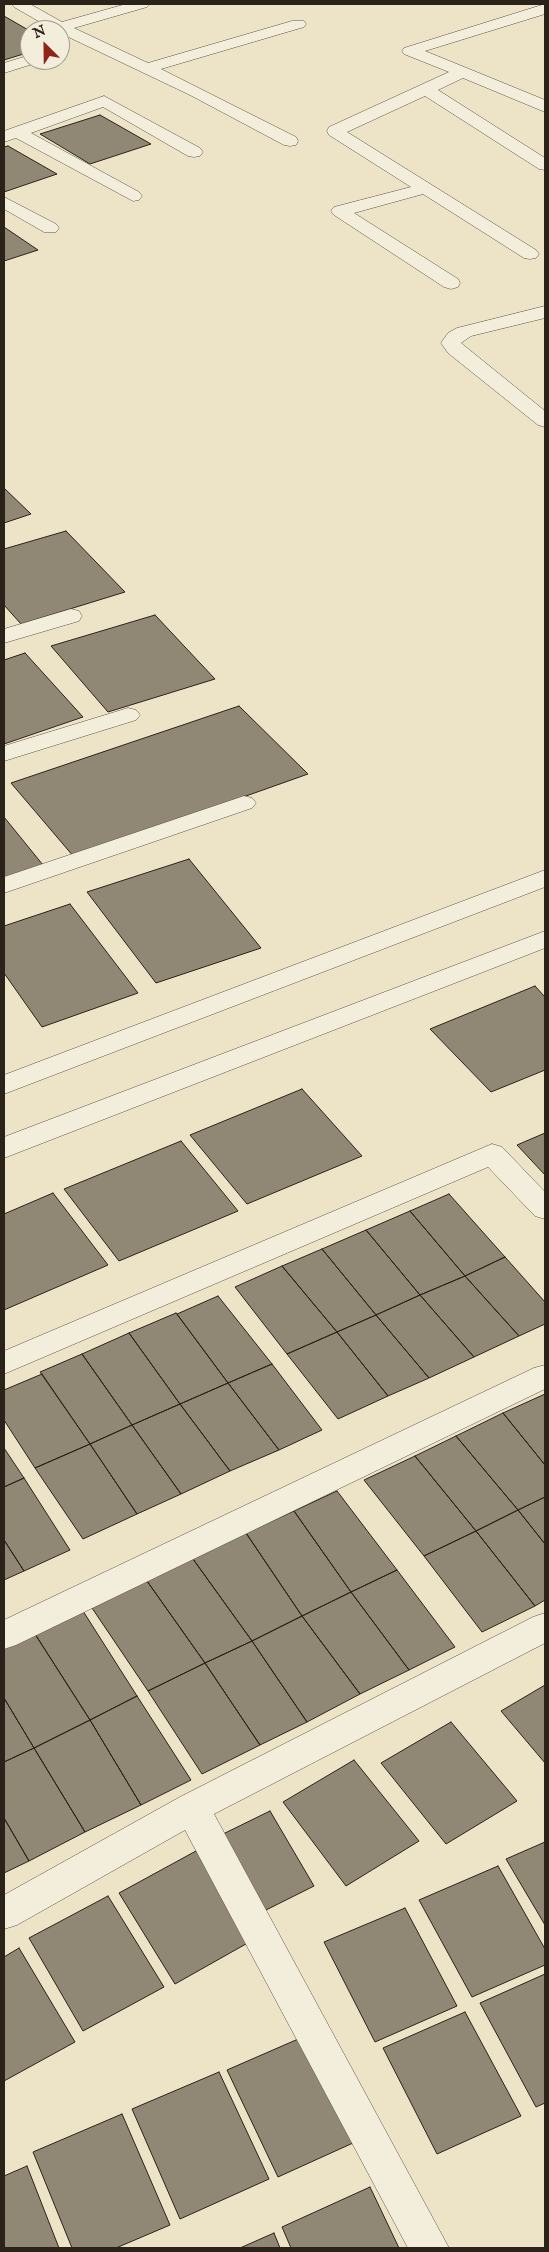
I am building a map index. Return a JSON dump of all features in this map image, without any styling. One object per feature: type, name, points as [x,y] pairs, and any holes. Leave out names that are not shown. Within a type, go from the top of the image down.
[{"type":"street","points":[[19,4],[48,20]]},
{"type":"street","points":[[70,24],[142,4]]},
{"type":"street","points":[[545,9],[410,51],[545,107]]},
{"type":"street","points":[[147,68],[298,24]]},
{"type":"street","points":[[70,31],[147,68],[290,141]]},
{"type":"street","points":[[70,46],[89,40]]},
{"type":"street","points":[[4,68],[20,63]]},
{"type":"street","points":[[463,72],[335,130],[530,254]]},
{"type":"street","points":[[426,89],[545,165]]},
{"type":"street","points":[[10,135],[104,101],[194,152]]},
{"type":"street","points":[[10,135],[132,196]]},
{"type":"street","points":[[426,188],[340,211],[451,283]]},
{"type":"street","points":[[4,202],[50,228]]},
{"type":"street","points":[[545,312],[464,332],[455,337],[451,343],[455,350],[545,421]]},
{"type":"street","points":[[4,636],[71,616]]},
{"type":"street","points":[[4,754],[128,715]]},
{"type":"street","points":[[4,885],[244,804]]},
{"type":"street","points":[[8,1077],[544,880]]},
{"type":"street","points":[[4,1148],[545,939]]},
{"type":"street","points":[[4,1363],[492,1154],[545,1209]]},
{"type":"street","points":[[4,1635],[545,1376]]},
{"type":"street","points":[[4,1913],[192,1808],[545,1628]]},
{"type":"street","points":[[192,1808],[429,2248]]},
{"type":"building","points":[[4,16],[20,25],[20,55],[4,60]]},
{"type":"building","points":[[100,115],[151,144],[90,164],[40,134]]},
{"type":"building","points":[[8,146],[57,174],[4,192],[4,147]]},
{"type":"building","points":[[4,227],[38,250],[4,261]]},
{"type":"building","points":[[4,488],[31,514],[4,523]]},
{"type":"building","points":[[66,531],[125,592],[21,624],[4,605],[4,549]]},
{"type":"building","points":[[155,615],[215,679],[108,712],[51,646]]},
{"type":"building","points":[[25,653],[83,717],[4,744],[4,660]]},
{"type":"building","points":[[239,706],[308,774],[74,857],[11,783]]},
{"type":"building","points":[[4,817],[43,865],[4,878]]},
{"type":"building","points":[[189,859],[261,948],[156,983],[87,892]]},
{"type":"building","points":[[70,904],[138,993],[42,1027],[4,973],[4,926]]},
{"type":"building","points":[[535,986],[545,997],[545,1070],[491,1092],[430,1029]]},
{"type":"building","points":[[302,1089],[362,1156],[247,1204],[190,1135]]},
{"type":"building","points":[[545,1133],[545,1175],[517,1145]]},
{"type":"building","points":[[181,1141],[238,1211],[119,1261],[64,1189]]},
{"type":"building","points":[[53,1193],[108,1265],[4,1310],[4,1214]]},
{"type":"building","points":[[449,1194],[505,1257],[465,1276],[410,1211]]},
{"type":"building","points":[[410,1211],[465,1276],[420,1295],[366,1230]]},
{"type":"building","points":[[366,1230],[420,1295],[376,1315],[322,1249]]},
{"type":"building","points":[[322,1249],[376,1315],[337,1332],[282,1266]]},
{"type":"building","points":[[505,1257],[545,1302],[545,1324],[519,1336],[465,1276]]},
{"type":"building","points":[[282,1266],[337,1332],[287,1354],[235,1287]]},
{"type":"building","points":[[465,1276],[519,1336],[474,1357],[420,1295]]},
{"type":"building","points":[[420,1295],[474,1357],[429,1378],[376,1315]]},
{"type":"building","points":[[218,1296],[272,1364],[228,1383],[177,1314]]},
{"type":"building","points":[[176,1313],[228,1383],[180,1404],[129,1333]]},
{"type":"building","points":[[376,1315],[429,1378],[388,1396],[337,1332]]},
{"type":"building","points":[[337,1332],[388,1396],[338,1419],[287,1354]]},
{"type":"building","points":[[129,1333],[180,1404],[132,1425],[82,1354]]},
{"type":"building","points":[[82,1354],[132,1425],[90,1444],[40,1372]]},
{"type":"building","points":[[272,1364],[322,1430],[279,1450],[228,1383]]},
{"type":"building","points":[[42,1374],[90,1444],[35,1468],[4,1420],[4,1390]]},
{"type":"building","points":[[228,1383],[279,1450],[230,1471],[180,1404]]},
{"type":"building","points":[[545,1394],[545,1465],[503,1413]]},
{"type":"building","points":[[180,1404],[230,1471],[181,1494],[132,1425]]},
{"type":"building","points":[[503,1413],[545,1465],[545,1497],[518,1510],[456,1436]]},
{"type":"building","points":[[132,1425],[181,1494],[137,1514],[90,1444]]},
{"type":"building","points":[[456,1436],[518,1510],[476,1531],[415,1456]]},
{"type":"building","points":[[90,1444],[137,1514],[83,1539],[35,1468]]},
{"type":"building","points":[[4,1448],[24,1478],[4,1487]]},
{"type":"building","points":[[415,1456],[476,1531],[424,1556],[364,1480]]},
{"type":"building","points":[[24,1478],[70,1550],[24,1571],[4,1540],[4,1487]]},
{"type":"building","points":[[337,1491],[397,1570],[351,1592],[294,1511]]},
{"type":"building","points":[[545,1497],[545,1544],[518,1510]]},
{"type":"building","points":[[518,1510],[545,1544],[545,1600],[535,1606],[476,1531]]},
{"type":"building","points":[[294,1511],[351,1592],[302,1616],[246,1533]]},
{"type":"building","points":[[476,1531],[535,1606],[482,1632],[424,1556]]},
{"type":"building","points":[[246,1533],[302,1616],[252,1641],[193,1559]]},
{"type":"building","points":[[4,1540],[24,1571],[4,1580]]},
{"type":"building","points":[[193,1559],[252,1641],[205,1663],[147,1581]]},
{"type":"building","points":[[397,1570],[455,1647],[409,1670],[351,1592]]},
{"type":"building","points":[[147,1581],[205,1663],[148,1691],[92,1608]]},
{"type":"building","points":[[351,1592],[409,1670],[360,1694],[302,1616]]},
{"type":"building","points":[[83,1611],[137,1696],[90,1720],[35,1634]]},
{"type":"building","points":[[302,1616],[360,1694],[307,1722],[252,1641]]},
{"type":"building","points":[[35,1634],[90,1720],[34,1748],[4,1698],[4,1648]]},
{"type":"building","points":[[252,1641],[307,1722],[260,1745],[205,1663]]},
{"type":"building","points":[[205,1663],[260,1745],[202,1774],[148,1691]]},
{"type":"building","points":[[545,1685],[545,1763],[501,1711]]},
{"type":"building","points":[[137,1696],[191,1780],[141,1805],[90,1720]]},
{"type":"building","points":[[4,1698],[34,1748],[4,1762]]},
{"type":"building","points":[[90,1720],[141,1805],[85,1832],[34,1748]]},
{"type":"building","points":[[451,1722],[517,1801],[446,1844],[381,1763]]},
{"type":"building","points":[[34,1748],[85,1832],[29,1861],[4,1818],[4,1762]]},
{"type":"building","points":[[354,1760],[419,1841],[346,1886],[283,1802]]},
{"type":"building","points":[[270,1811],[314,1886],[262,1912],[219,1836]]},
{"type":"building","points":[[4,1818],[29,1861],[4,1873]]},
{"type":"building","points":[[545,1842],[545,1925],[506,1859]]},
{"type":"building","points":[[196,1851],[253,1940],[175,1984],[119,1893]]},
{"type":"building","points":[[498,1866],[545,1949],[545,1965],[472,1997],[419,1900]]},
{"type":"building","points":[[108,1896],[164,1987],[83,2031],[29,1938]]},
{"type":"building","points":[[405,1908],[457,2006],[375,2042],[324,1942]]},
{"type":"building","points":[[19,1948],[75,2042],[4,2081],[4,1957]]},
{"type":"building","points":[[545,1974],[545,2103],[536,2107],[480,2003]]},
{"type":"building","points":[[465,2012],[521,2116],[437,2154],[383,2048]]},
{"type":"building","points":[[312,2033],[364,2138],[278,2177],[227,2070]]},
{"type":"building","points":[[219,2072],[269,2179],[180,2219],[132,2109]]},
{"type":"building","points":[[122,2114],[170,2225],[116,2248],[72,2248],[33,2152]]},
{"type":"building","points":[[27,2166],[59,2248],[4,2248],[4,2176]]},
{"type":"building","points":[[370,2187],[399,2248],[291,2248],[282,2227]]},
{"type":"building","points":[[274,2233],[280,2248],[240,2248]]}]
